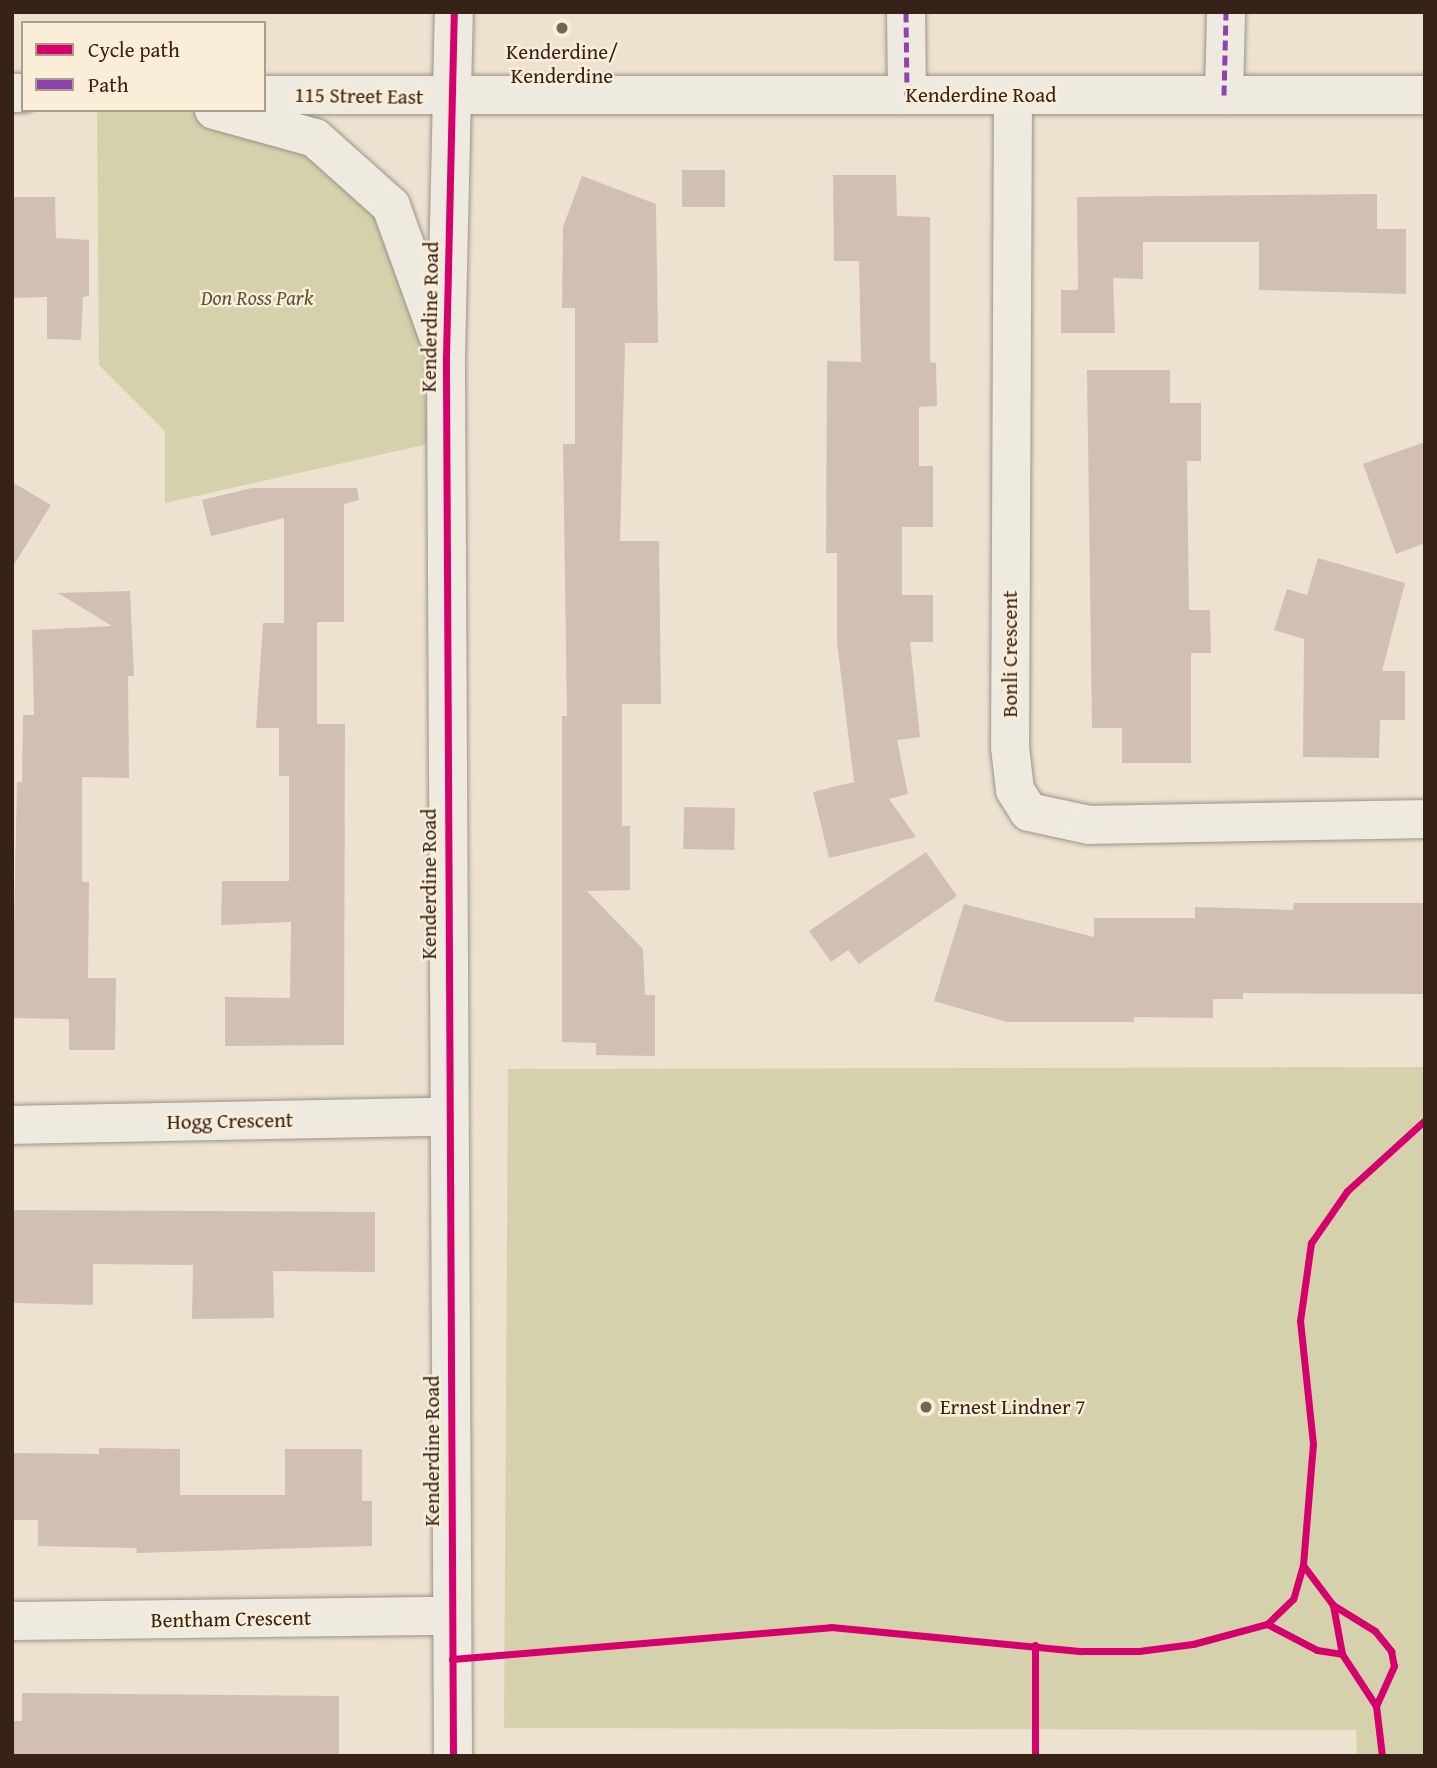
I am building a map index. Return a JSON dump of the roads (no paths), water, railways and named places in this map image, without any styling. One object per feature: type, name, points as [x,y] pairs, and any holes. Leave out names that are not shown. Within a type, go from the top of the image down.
[{"type":"street","name":"Kenderdine Road","points":[[453,1756],[447,1117],[446,357],[454,12]]},
{"type":"street","points":[[906,12],[907,95]]},
{"type":"street","points":[[1224,95],[1226,12]]},
{"type":"street","name":"115 Street East","points":[[266,95],[453,97]]},
{"type":"street","name":"Bonli Crescent","points":[[1013,95],[1010,747],[1015,790],[1029,811],[1089,825],[1425,818]]},
{"type":"street","name":"Kenderdine Road","points":[[453,97],[1425,95]]},
{"type":"street","points":[[221,112],[316,138],[391,206],[446,357]]},
{"type":"street","name":"Hogg Crescent","points":[[12,1125],[447,1117]]},
{"type":"street","name":"Bentham Crescent","points":[[12,1621],[451,1616]]},
{"type":"place","name":"Kenderdine/ Kenderdine","points":[[562,28]]},
{"type":"place","name":"Ernest Lindner 7","points":[[926,1407]]},
{"type":"park label","name":"Don Ross Park","points":[[257,298]]}]
